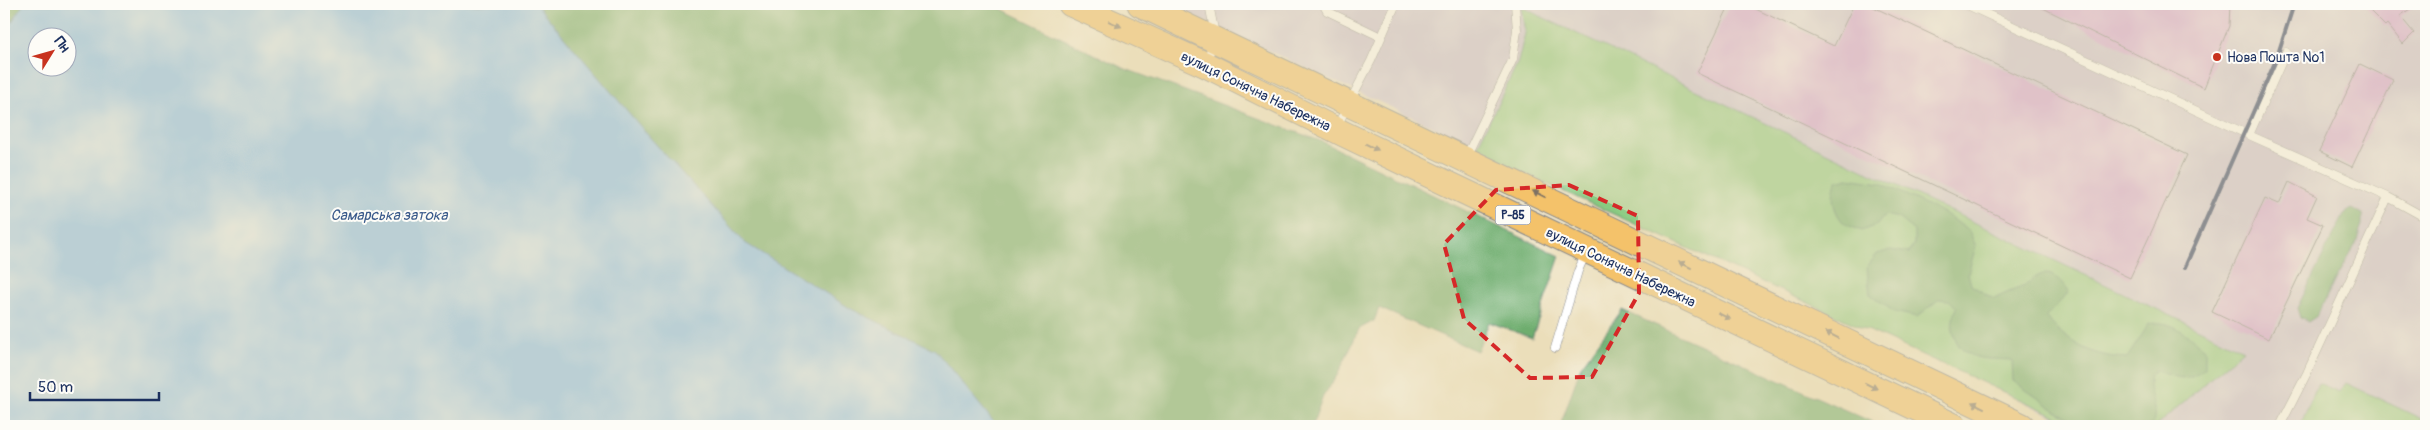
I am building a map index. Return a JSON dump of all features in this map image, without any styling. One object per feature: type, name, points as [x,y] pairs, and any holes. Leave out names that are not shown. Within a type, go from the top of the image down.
[{"type":"main road","name":"вулиця Сонячна Набережна","points":[[1071,4],[1204,64],[1336,130],[1954,426]]},
{"type":"main road","name":"вулиця Сонячна Набережна","points":[[1140,4],[2022,426]]},
{"type":"lane","points":[[1204,64],[1216,40],[1208,4]]},
{"type":"lane","points":[[1322,4],[1327,11],[1381,37]]},
{"type":"lane","points":[[1336,130],[1347,102],[1396,4]]},
{"type":"lane","points":[[1465,159],[1513,59],[1517,30],[1515,4]]},
{"type":"lane","points":[[1965,4],[2388,197],[2426,218]]},
{"type":"lane","points":[[2249,135],[2286,52]]},
{"type":"lane","points":[[2280,426],[2308,373],[2388,197]]},
{"type":"lane","points":[[1555,348],[1578,271],[1587,250]]},
{"type":"highlighted area","points":[[1569,185],[1638,216],[1639,293],[1592,377],[1530,378],[1464,319],[1444,244],[1496,190]]},
{"type":"shaded area","points":[[1167,4],[2426,4],[2426,426],[2073,426],[1877,332]]},
{"type":"green space","points":[[4,4],[24,4],[4,33]]},
{"type":"green space","points":[[536,4],[992,4],[1123,68],[1323,142],[1560,256],[1532,338],[1489,322],[1477,351],[1379,308],[1374,321],[1359,329],[1338,374],[1322,398],[1312,426],[997,426],[935,350],[851,309],[745,243],[651,139]]},
{"type":"green space","points":[[1521,7],[2243,350],[2156,426],[2078,426],[1475,151],[1518,62],[1525,33]]},
{"type":"green space","points":[[1848,178],[1881,183],[1946,214],[1969,231],[1976,246],[1968,273],[1971,285],[1994,299],[2028,284],[2038,276],[2043,274],[2052,275],[2069,292],[2046,317],[2063,334],[2082,347],[2103,355],[2127,358],[2149,324],[2165,324],[2179,329],[2205,349],[2205,368],[2192,376],[2182,378],[2156,371],[2150,375],[2149,388],[2154,405],[2152,426],[2089,426],[2061,414],[2013,381],[2012,360],[1979,358],[1965,352],[1959,346],[1953,330],[1953,319],[1957,308],[1949,300],[1939,299],[1917,317],[1894,312],[1870,294],[1867,267],[1877,254],[1891,250],[1909,253],[1914,244],[1914,231],[1898,218],[1885,215],[1877,225],[1861,231],[1845,223],[1837,213],[1833,197],[1837,181]]},
{"type":"green space","points":[[2352,209],[2362,214],[2362,225],[2356,244],[2317,316],[2308,322],[2300,318],[2297,308],[2344,214]]},
{"type":"green space","points":[[1622,310],[1881,426],[1560,426],[1581,366]]},
{"type":"green space","points":[[2318,383],[2339,392],[2346,383],[2426,421],[2426,426],[2300,426]]},
{"type":"water","name":"Самарська затока","points":[[24,4],[536,4],[651,139],[745,243],[851,309],[935,350],[997,426],[4,426],[4,33]]},
{"type":"building","points":[[1730,4],[1745,4],[1834,46],[1854,4],[1867,4],[2187,155],[2130,278],[1697,73]]},
{"type":"building","points":[[2035,4],[2230,4],[2229,26],[2204,88]]},
{"type":"building","points":[[2363,4],[2417,4],[2400,16],[2414,33],[2403,44],[2387,24],[2385,26]]},
{"type":"building","points":[[2360,64],[2393,80],[2352,167],[2319,151]]},
{"type":"building","points":[[2289,182],[2317,196],[2307,218],[2323,225],[2269,339],[2212,312],[2265,198],[2279,204]]},
{"type":"railway","points":[[2185,267],[2276,60],[2294,4]]},
{"type":"place","name":"Нова Пошта №1","points":[[2217,57]]}]
